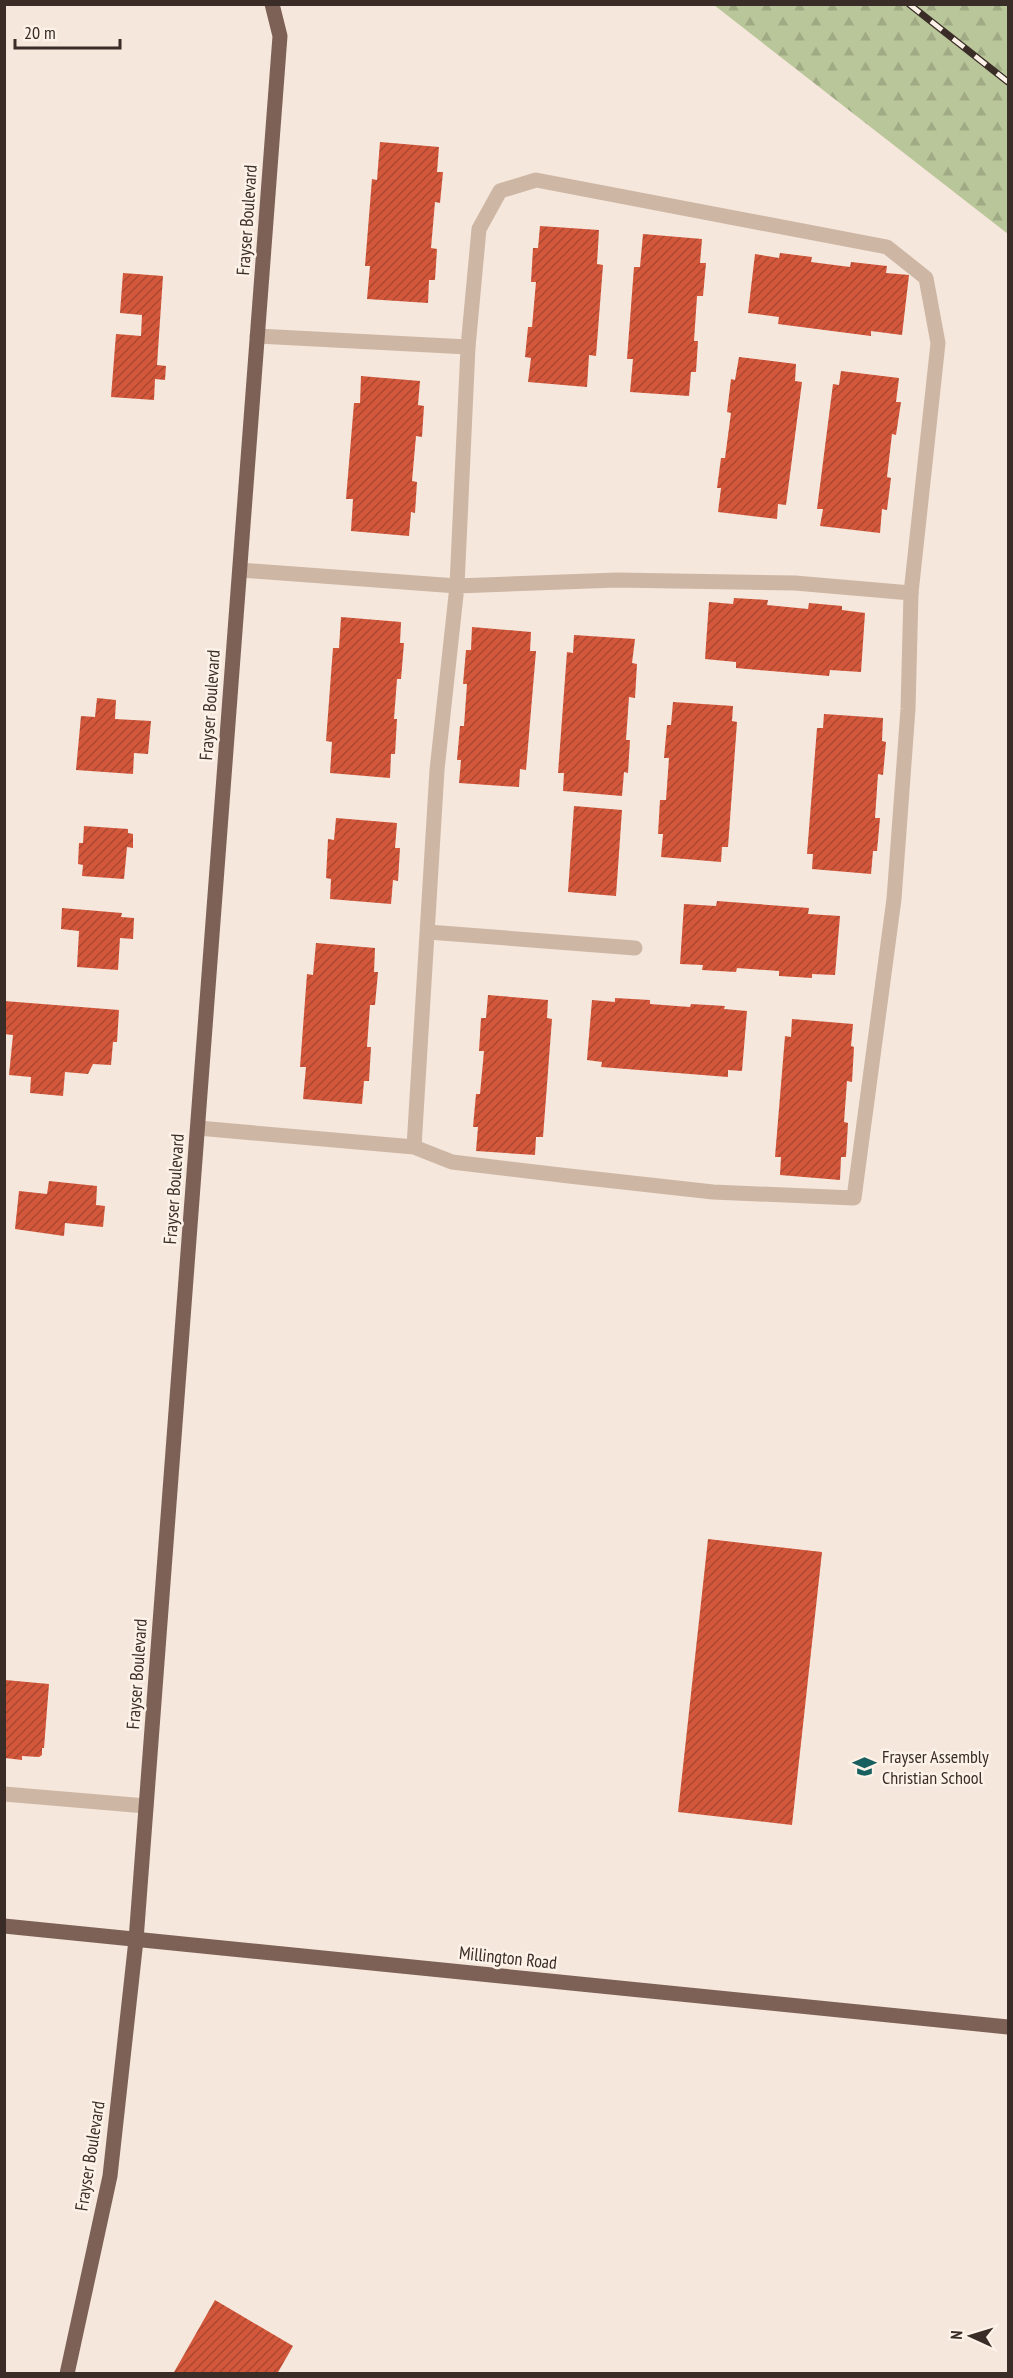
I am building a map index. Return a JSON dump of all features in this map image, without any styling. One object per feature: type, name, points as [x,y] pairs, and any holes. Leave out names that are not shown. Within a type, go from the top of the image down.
[{"type":"main road","name":"Frayser Boulevard","points":[[67,2373],[110,2175],[136,1941],[280,36],[272,4]]},
{"type":"main road","name":"Millington Road","points":[[4,1926],[1008,2027]]},
{"type":"lane","points":[[198,1128],[414,1147],[452,1162],[713,1192],[854,1198],[894,899],[908,709],[911,593],[938,343],[926,278],[887,247],[536,180],[501,191],[478,229],[468,347],[457,586],[436,770],[414,1147]]},
{"type":"lane","points":[[257,336],[468,347]]},
{"type":"lane","points":[[240,570],[457,586],[617,580],[795,583],[911,593]]},
{"type":"lane","points":[[428,932],[635,948]]},
{"type":"lane","points":[[4,1794],[146,1806]]},
{"type":"green space","points":[[714,5],[1008,5],[1008,234]]},
{"type":"building","points":[[380,142],[439,147],[437,172],[443,172],[440,203],[435,202],[431,248],[437,249],[435,280],[429,280],[428,303],[367,299],[370,266],[365,266],[372,179],[377,180]]},
{"type":"building","points":[[540,226],[599,230],[597,264],[603,265],[596,356],[589,355],[587,387],[528,382],[531,358],[525,357],[528,327],[532,327],[536,282],[531,282],[533,248],[538,248]]},
{"type":"building","points":[[643,234],[702,239],[700,263],[706,263],[703,296],[697,296],[694,341],[698,341],[696,372],[691,372],[689,396],[630,392],[633,359],[627,359],[634,267],[640,267]]},
{"type":"building","points":[[780,253],[812,257],[811,262],[850,267],[851,262],[887,266],[886,273],[909,275],[902,335],[871,331],[871,336],[778,324],[779,317],[748,313],[755,254],[779,258]]},
{"type":"building","points":[[123,273],[163,276],[157,365],[166,366],[165,380],[155,379],[154,400],[111,397],[116,334],[141,336],[142,315],[120,313]]},
{"type":"building","points":[[739,357],[796,364],[795,381],[802,382],[786,505],[778,504],[777,519],[718,512],[721,488],[717,488],[721,458],[725,458],[731,413],[727,412],[731,379],[735,380]]},
{"type":"building","points":[[841,371],[899,378],[896,402],[901,402],[896,435],[892,434],[887,477],[891,478],[887,510],[882,509],[880,533],[820,526],[823,509],[817,509],[833,384],[839,385]]},
{"type":"building","points":[[361,376],[420,381],[418,405],[424,406],[422,437],[416,436],[412,481],[417,482],[415,513],[411,512],[409,536],[351,531],[353,499],[346,499],[354,403],[360,403]]},
{"type":"building","points":[[734,598],[768,600],[767,605],[808,609],[809,603],[842,606],[842,610],[865,613],[861,672],[830,670],[829,676],[736,668],[736,662],[705,659],[709,602],[733,604]]},
{"type":"building","points":[[341,617],[401,622],[400,643],[404,643],[401,679],[397,679],[394,719],[397,719],[395,754],[391,754],[390,778],[330,773],[332,742],[326,741],[333,648],[339,648]]},
{"type":"building","points":[[472,627],[531,632],[530,651],[536,651],[526,770],[520,769],[519,787],[459,783],[461,760],[457,760],[460,726],[464,726],[467,684],[463,684],[466,650],[471,650]]},
{"type":"building","points":[[574,635],[635,639],[632,663],[637,664],[635,698],[629,697],[626,740],[630,740],[628,773],[624,772],[622,796],[563,791],[564,773],[558,773],[567,652],[573,653]]},
{"type":"building","points":[[97,698],[116,700],[115,719],[151,721],[148,754],[134,753],[133,774],[76,770],[81,716],[95,717]]},
{"type":"building","points":[[673,702],[733,706],[732,721],[737,722],[728,847],[722,847],[721,862],[661,857],[663,834],[658,834],[660,800],[666,800],[669,758],[664,758],[667,725],[671,725]]},
{"type":"building","points":[[824,714],[883,718],[882,741],[886,742],[883,775],[878,774],[875,818],[880,818],[877,851],[873,851],[871,874],[812,869],[813,854],[807,854],[817,728],[823,728]]},
{"type":"building","points":[[574,806],[622,810],[616,896],[568,892]]},
{"type":"building","points":[[336,818],[397,823],[395,848],[400,848],[398,881],[393,880],[391,904],[330,899],[331,879],[326,878],[328,839],[334,840]]},
{"type":"building","points":[[84,826],[128,829],[128,833],[133,834],[133,848],[127,847],[124,879],[82,876],[83,865],[78,864],[79,843],[83,843]]},
{"type":"building","points":[[717,901],[809,908],[808,914],[840,916],[835,975],[812,974],[812,978],[779,976],[779,971],[737,968],[736,972],[702,970],[703,965],[680,964],[684,904],[716,906]]},
{"type":"building","points":[[62,908],[122,913],[121,917],[134,918],[133,939],[120,938],[118,970],[77,967],[79,931],[61,929]]},
{"type":"building","points":[[316,943],[375,948],[374,972],[378,972],[375,1005],[370,1005],[367,1047],[371,1047],[369,1081],[364,1081],[362,1104],[303,1099],[306,1067],[300,1067],[307,974],[313,975]]},
{"type":"building","points":[[488,995],[548,1000],[547,1018],[552,1019],[543,1137],[536,1137],[535,1155],[476,1151],[478,1127],[473,1127],[476,1094],[480,1094],[484,1051],[479,1051],[481,1018],[486,1018]]},
{"type":"building","points":[[615,998],[650,1000],[650,1004],[690,1007],[691,1004],[725,1006],[724,1009],[747,1011],[742,1071],[728,1070],[728,1077],[601,1067],[602,1062],[587,1060],[592,1000],[615,1002]]},
{"type":"building","points":[[4,1001],[119,1010],[117,1042],[113,1042],[111,1065],[93,1064],[88,1074],[65,1072],[63,1096],[30,1093],[31,1077],[9,1075],[13,1035],[4,1034]]},
{"type":"building","points":[[792,1019],[853,1024],[852,1082],[847,1081],[844,1122],[848,1123],[846,1157],[841,1157],[840,1180],[780,1175],[781,1157],[775,1157],[785,1036],[791,1037]]},
{"type":"building","points":[[49,1181],[97,1186],[96,1205],[105,1206],[103,1227],[65,1223],[64,1236],[15,1229],[19,1191],[47,1194]]},
{"type":"building","points":[[708,1539],[822,1552],[792,1825],[678,1812]]},
{"type":"building","points":[[5,1680],[49,1684],[44,1748],[39,1757],[22,1756],[22,1760],[5,1758]]},
{"type":"building","points":[[215,2300],[293,2346],[277,2374],[173,2374]]},
{"type":"railway","points":[[909,4],[1008,82]]},
{"type":"place","name":"Frayser Assembly Christian School","points":[[864,1767]]}]
